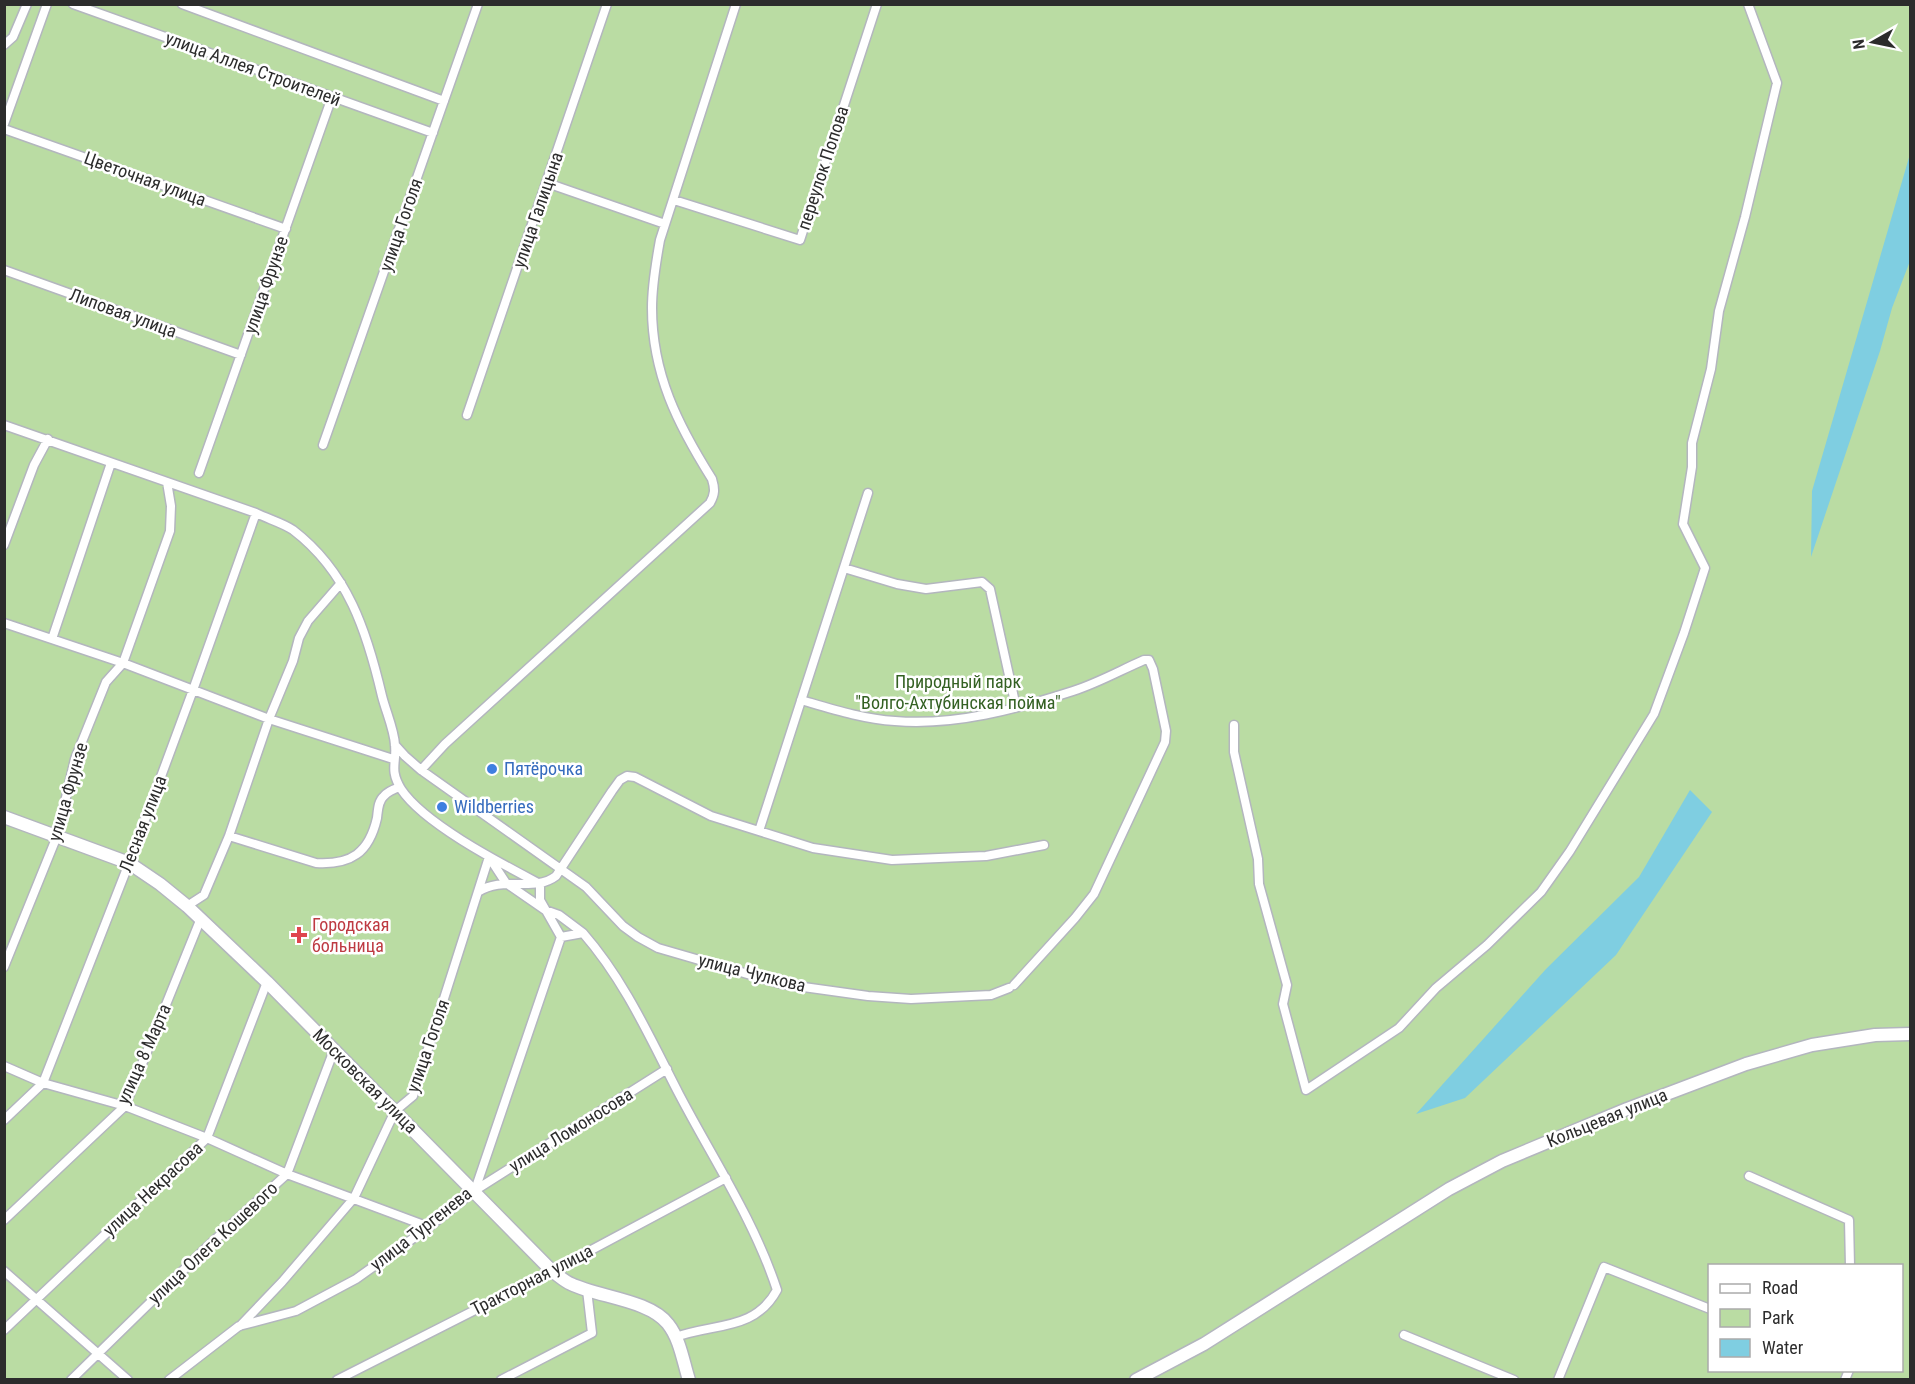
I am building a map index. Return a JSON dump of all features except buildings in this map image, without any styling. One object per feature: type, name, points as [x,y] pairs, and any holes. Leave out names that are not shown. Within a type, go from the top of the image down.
[{"type":"street","points":[[4,45],[13,37],[27,4]]},
{"type":"street","points":[[4,124],[47,4]]},
{"type":"street","name":"улица Аллея Строителей","points":[[73,4],[433,133]]},
{"type":"street","name":"улица Аллея Строителей","points":[[182,4],[444,101]]},
{"type":"street","name":"улица Гоголя","points":[[323,445],[478,4]]},
{"type":"street","name":"улица Галицына","points":[[467,415],[608,4]]},
{"type":"street","name":"переулок Попова","points":[[674,200],[800,240],[876,4]]},
{"type":"street","points":[[1234,725],[1234,752],[1258,860],[1259,884],[1287,985],[1283,1004],[1306,1090],[1399,1028],[1436,988],[1487,945],[1541,892],[1570,851],[1654,714],[1705,568],[1683,524],[1692,467],[1692,443],[1711,369],[1719,311],[1745,217],[1777,83],[1748,4]]},
{"type":"street","points":[[422,770],[445,744],[710,502],[714,495],[715,487],[685,436],[669,403],[653,339],[652,308],[660,240],[736,6]]},
{"type":"street","name":"улица Фрунзе","points":[[199,473],[332,97]]},
{"type":"street","name":"Цветочная улица","points":[[4,129],[286,229]]},
{"type":"street","points":[[547,183],[666,224]]},
{"type":"street","name":"Липовая улица","points":[[4,270],[241,355]]},
{"type":"street","points":[[4,425],[256,513],[292,529],[319,553],[341,583],[358,614],[372,651],[395,745],[394,773],[400,788],[422,812],[489,857],[540,884]]},
{"type":"street","points":[[4,545],[33,465],[48,439]]},
{"type":"street","points":[[52,639],[111,463]]},
{"type":"street","name":"улица Фрунзе","points":[[4,967],[57,836],[75,759],[106,682],[123,663],[170,531],[171,506],[167,482]]},
{"type":"street","points":[[759,831],[868,493]]},
{"type":"street","name":"Лесная улица","points":[[4,1120],[43,1083],[129,862],[256,513]]},
{"type":"street","points":[[801,700],[855,715],[904,722],[936,723],[1016,707],[990,589],[982,582],[926,589],[897,584],[844,568]]},
{"type":"street","points":[[187,906],[204,895],[229,836],[299,638],[308,621],[341,583]]},
{"type":"street","points":[[4,623],[123,663],[269,719],[393,759]]},
{"type":"street","name":"улица Чулкова","points":[[395,745],[422,770],[586,887],[623,926],[658,948],[776,982],[861,995],[911,999],[991,995],[1011,987],[1075,918],[1094,894],[1165,742],[1166,731],[1149,660],[1144,660],[1065,693],[1016,707]]},
{"type":"street","points":[[478,892],[495,884],[540,884],[556,876],[612,792],[627,776],[635,777],[711,816],[813,848],[892,860],[986,856],[1044,845]]},
{"type":"street","points":[[229,836],[316,863],[344,861],[363,849],[371,836],[381,798],[388,792],[400,788]]},
{"type":"street","name":"Московская улица","points":[[4,817],[129,862],[187,906],[267,982],[552,1270],[569,1283],[655,1312],[667,1322],[676,1337],[689,1380]]},
{"type":"street","points":[[489,857],[506,883],[545,910],[559,915],[583,933],[612,970],[629,996],[751,1225],[777,1290],[771,1302],[749,1319],[676,1337]]},
{"type":"street","name":"улица Гоголя","points":[[239,1326],[282,1282],[354,1198],[395,1111],[413,1096],[489,857]]},
{"type":"street","points":[[540,884],[540,900],[561,937],[583,933]]},
{"type":"street","name":"улица 8 Марта","points":[[4,1220],[125,1106],[201,918]]},
{"type":"street","name":"улица Тургенева","points":[[170,1380],[239,1326],[296,1311],[356,1279],[429,1227],[474,1191],[561,937]]},
{"type":"street","name":"улица Некрасова","points":[[4,1330],[207,1138],[267,982]]},
{"type":"street","name":"Кольцевая улица","points":[[1136,1380],[1204,1344],[1449,1189],[1502,1161],[1628,1108],[1746,1064],[1812,1044],[1875,1035],[1911,1034]]},
{"type":"street","name":"улица Олега Кошевого","points":[[71,1380],[208,1246],[287,1174],[334,1050]]},
{"type":"street","points":[[4,1066],[43,1083],[125,1106],[207,1138],[287,1174],[429,1227]]},
{"type":"street","name":"улица Ломоносова","points":[[474,1191],[667,1069]]},
{"type":"street","points":[[1749,1176],[1849,1220],[1850,1264]]},
{"type":"street","name":"Тракторная улица","points":[[338,1380],[726,1178]]},
{"type":"street","points":[[1558,1380],[1604,1267],[1708,1308]]},
{"type":"street","points":[[4,1271],[128,1380]]},
{"type":"street","points":[[501,1380],[592,1333],[587,1290]]},
{"type":"street","points":[[1404,1335],[1514,1380]]},
{"type":"green space","name":"Природный парк \"Волго-Ахтубинская пойма\"","points":[[5,5],[1910,5],[1910,1379],[5,1380]]},
{"type":"water","points":[[1910,154],[1910,261],[1892,308],[1880,351],[1811,557],[1812,491]]},
{"type":"water","points":[[1690,790],[1712,812],[1616,955],[1465,1098],[1416,1114],[1546,969],[1639,877]]},
{"type":"place","name":"Пятёрочка","points":[[492,769]]},
{"type":"place","name":"Wildberries","points":[[442,807]]},
{"type":"place","name":"Городская больница","points":[[299,935]]}]
